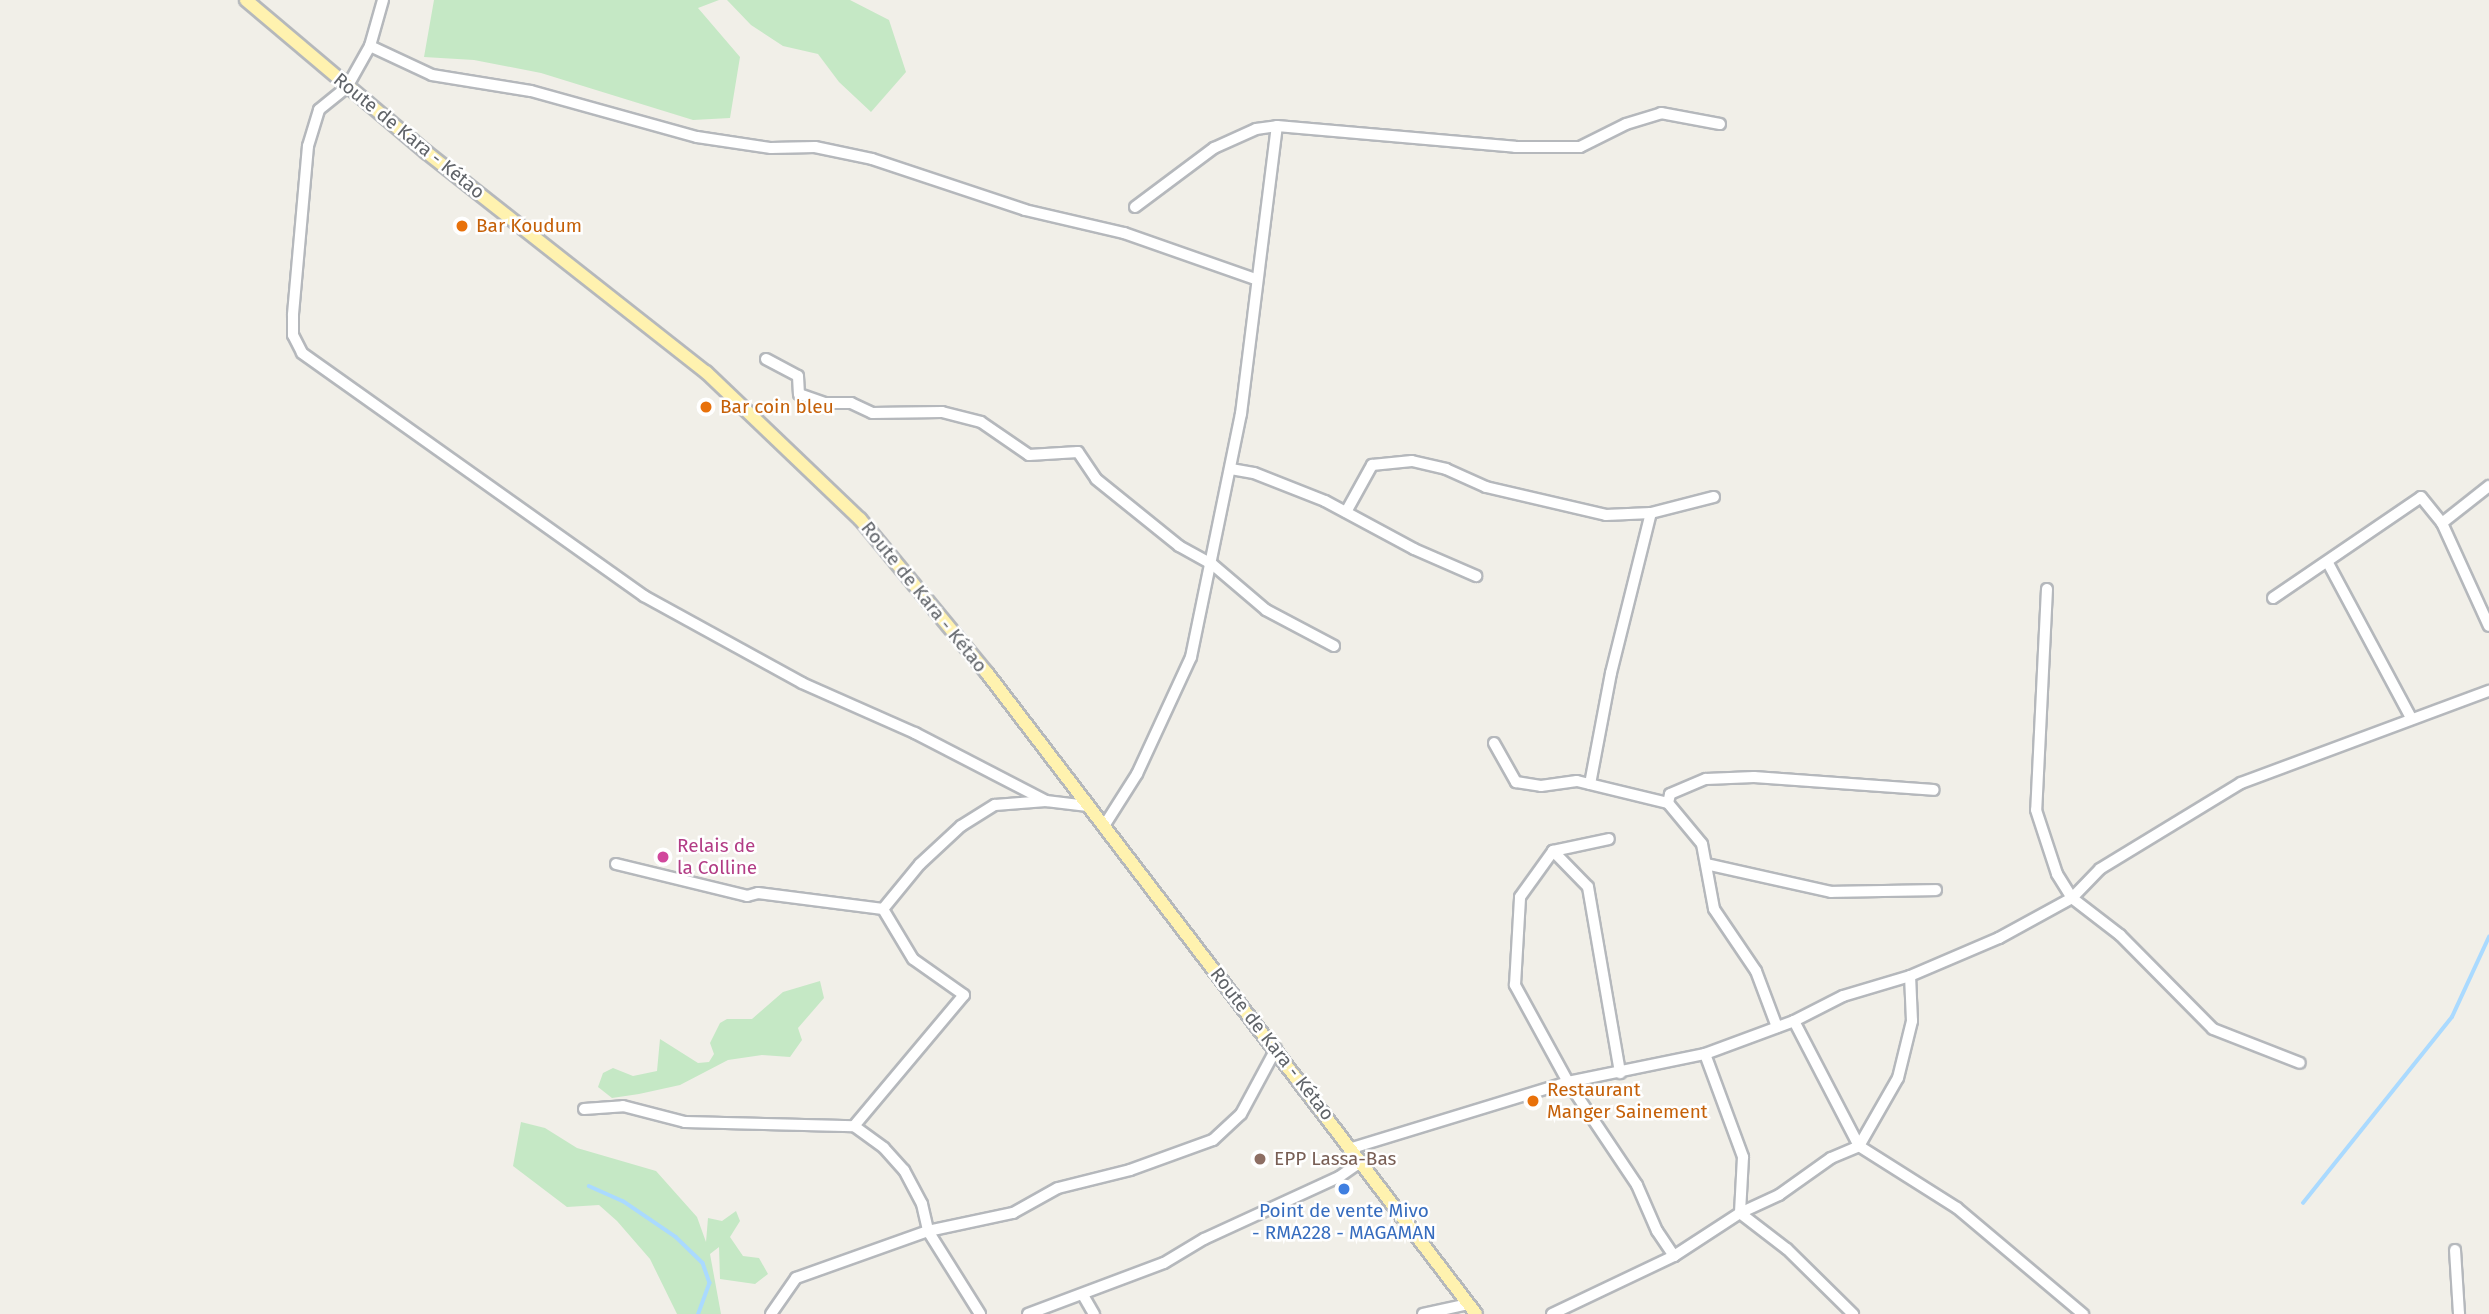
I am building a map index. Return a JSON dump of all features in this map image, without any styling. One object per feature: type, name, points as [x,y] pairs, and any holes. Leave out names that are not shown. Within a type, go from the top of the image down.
[{"type":"main road","name":"Route de Kara - Kétao","points":[[246,0],[347,87],[706,372],[812,469],[860,519],[978,662],[1362,1161],[1472,1309]]},
{"type":"street","points":[[383,0],[370,47],[347,87],[319,110],[308,146],[293,315],[293,335],[302,353],[644,596],[802,683],[915,733],[1046,801]]},
{"type":"street","points":[[370,47],[432,75],[541,93],[697,137],[771,148],[815,147],[872,159],[911,176],[1025,210],[1124,233],[1255,279]]},
{"type":"street","points":[[1135,206],[1214,148],[1256,129],[1277,126],[1514,147],[1580,147],[1626,124],[1661,113],[1720,124]]},
{"type":"street","points":[[1104,826],[1137,774],[1191,657],[1231,470],[1277,126]]},
{"type":"street","points":[[766,359],[798,376],[799,394],[825,403],[851,403],[872,414],[942,412],[981,422],[1030,455],[1078,452],[1096,479],[1179,546],[1212,564],[1266,610],[1334,646]]},
{"type":"street","points":[[1346,512],[1372,465],[1412,461],[1446,469],[1486,487],[1606,515],[1651,513],[1714,497]]},
{"type":"street","points":[[1231,470],[1275,480],[1346,512],[1413,549],[1476,576]]},
{"type":"street","points":[[2442,523],[2489,486]]},
{"type":"street","points":[[2273,598],[2421,497],[2442,523],[2489,626]]},
{"type":"street","points":[[1590,783],[1609,684],[1651,513]]},
{"type":"street","points":[[2328,563],[2411,718]]},
{"type":"street","points":[[2047,589],[2036,810],[2057,874],[2072,898],[2120,935],[2213,1029],[2300,1063]]},
{"type":"street","points":[[1352,1148],[1568,1083],[1705,1054],[1794,1021],[1843,996],[1910,976],[1999,938],[2072,898],[2100,869],[2241,783],[2489,691]]},
{"type":"street","points":[[1494,743],[1516,782],[1528,786],[1590,783],[1626,796],[1668,803],[1702,845],[1714,909],[1756,971],[1777,1027]]},
{"type":"street","points":[[1668,803],[1670,794],[1706,779],[1742,777],[1934,790]]},
{"type":"street","points":[[883,909],[920,864],[961,826],[995,805],[1046,801],[1088,806]]},
{"type":"street","points":[[1609,839],[1553,851],[1520,897],[1515,985],[1568,1083],[1637,1185],[1657,1231],[1674,1255]]},
{"type":"street","points":[[1553,851],[1588,887],[1620,1073]]},
{"type":"street","points":[[616,864],[747,896],[883,909]]},
{"type":"street","points":[[1706,864],[1831,892],[1936,890]]},
{"type":"street","points":[[854,1126],[964,995],[913,959],[883,909]]},
{"type":"street","points":[[1552,1314],[1674,1255],[1740,1213],[1779,1195],[1830,1158],[1859,1146],[1898,1078],[1912,1021],[1910,976]]},
{"type":"street","points":[[1794,1021],[1859,1146],[1957,1208],[2083,1314]]},
{"type":"street","points":[[771,1314],[796,1278],[929,1231],[1013,1213],[1058,1188],[1130,1170],[1213,1140],[1241,1114],[1276,1049]]},
{"type":"street","points":[[1705,1054],[1743,1157],[1740,1213]]},
{"type":"street","points":[[584,1109],[623,1106],[685,1122],[854,1126],[884,1148],[904,1170],[922,1204],[929,1231],[980,1314]]},
{"type":"street","points":[[1028,1314],[1164,1263],[1204,1239],[1339,1177],[1362,1161]]},
{"type":"street","points":[[1740,1213],[1787,1249],[1853,1314]]},
{"type":"street","points":[[2455,1250],[2459,1314]]},
{"type":"street","points":[[1083,1294],[1094,1314]]},
{"type":"street","points":[[1423,1314],[1472,1309]]},
{"type":"green space","points":[[434,0],[719,0],[698,8],[740,57],[730,118],[693,120],[541,73],[474,60],[424,57]]},
{"type":"green space","points":[[727,0],[850,0],[889,20],[906,72],[871,112],[839,82],[818,54],[783,46],[751,25]]},
{"type":"green space","points":[[820,981],[824,998],[798,1028],[802,1040],[790,1057],[762,1055],[728,1060],[680,1085],[639,1094],[612,1098],[598,1087],[603,1073],[613,1068],[633,1076],[657,1071],[660,1039],[698,1063],[709,1062],[714,1054],[710,1043],[720,1023],[727,1019],[752,1019],[783,992]]},
{"type":"green space","points":[[521,1122],[545,1128],[577,1148],[656,1171],[697,1217],[706,1242],[708,1218],[722,1221],[736,1211],[740,1221],[730,1237],[743,1256],[759,1258],[768,1274],[755,1284],[720,1279],[719,1247],[710,1254],[721,1314],[677,1314],[650,1259],[617,1221],[599,1205],[567,1207],[513,1166]]},
{"type":"waterway","points":[[2303,1203],[2452,1017],[2489,937]]},
{"type":"waterway","points":[[589,1186],[623,1201],[676,1237],[703,1263],[710,1283],[699,1314]]},
{"type":"place","name":"Bar Koudum","points":[[462,226]]},
{"type":"place","name":"Bar coin bleu","points":[[706,407]]},
{"type":"place","name":"Relais de la Colline","points":[[663,857]]},
{"type":"place","name":"Restaurant Manger Sainement","points":[[1533,1101]]},
{"type":"place","name":"EPP Lassa-Bas","points":[[1260,1159]]},
{"type":"place","name":"Point de vente Mivo - RMA228 - MAGAMAN","points":[[1344,1189]]}]
